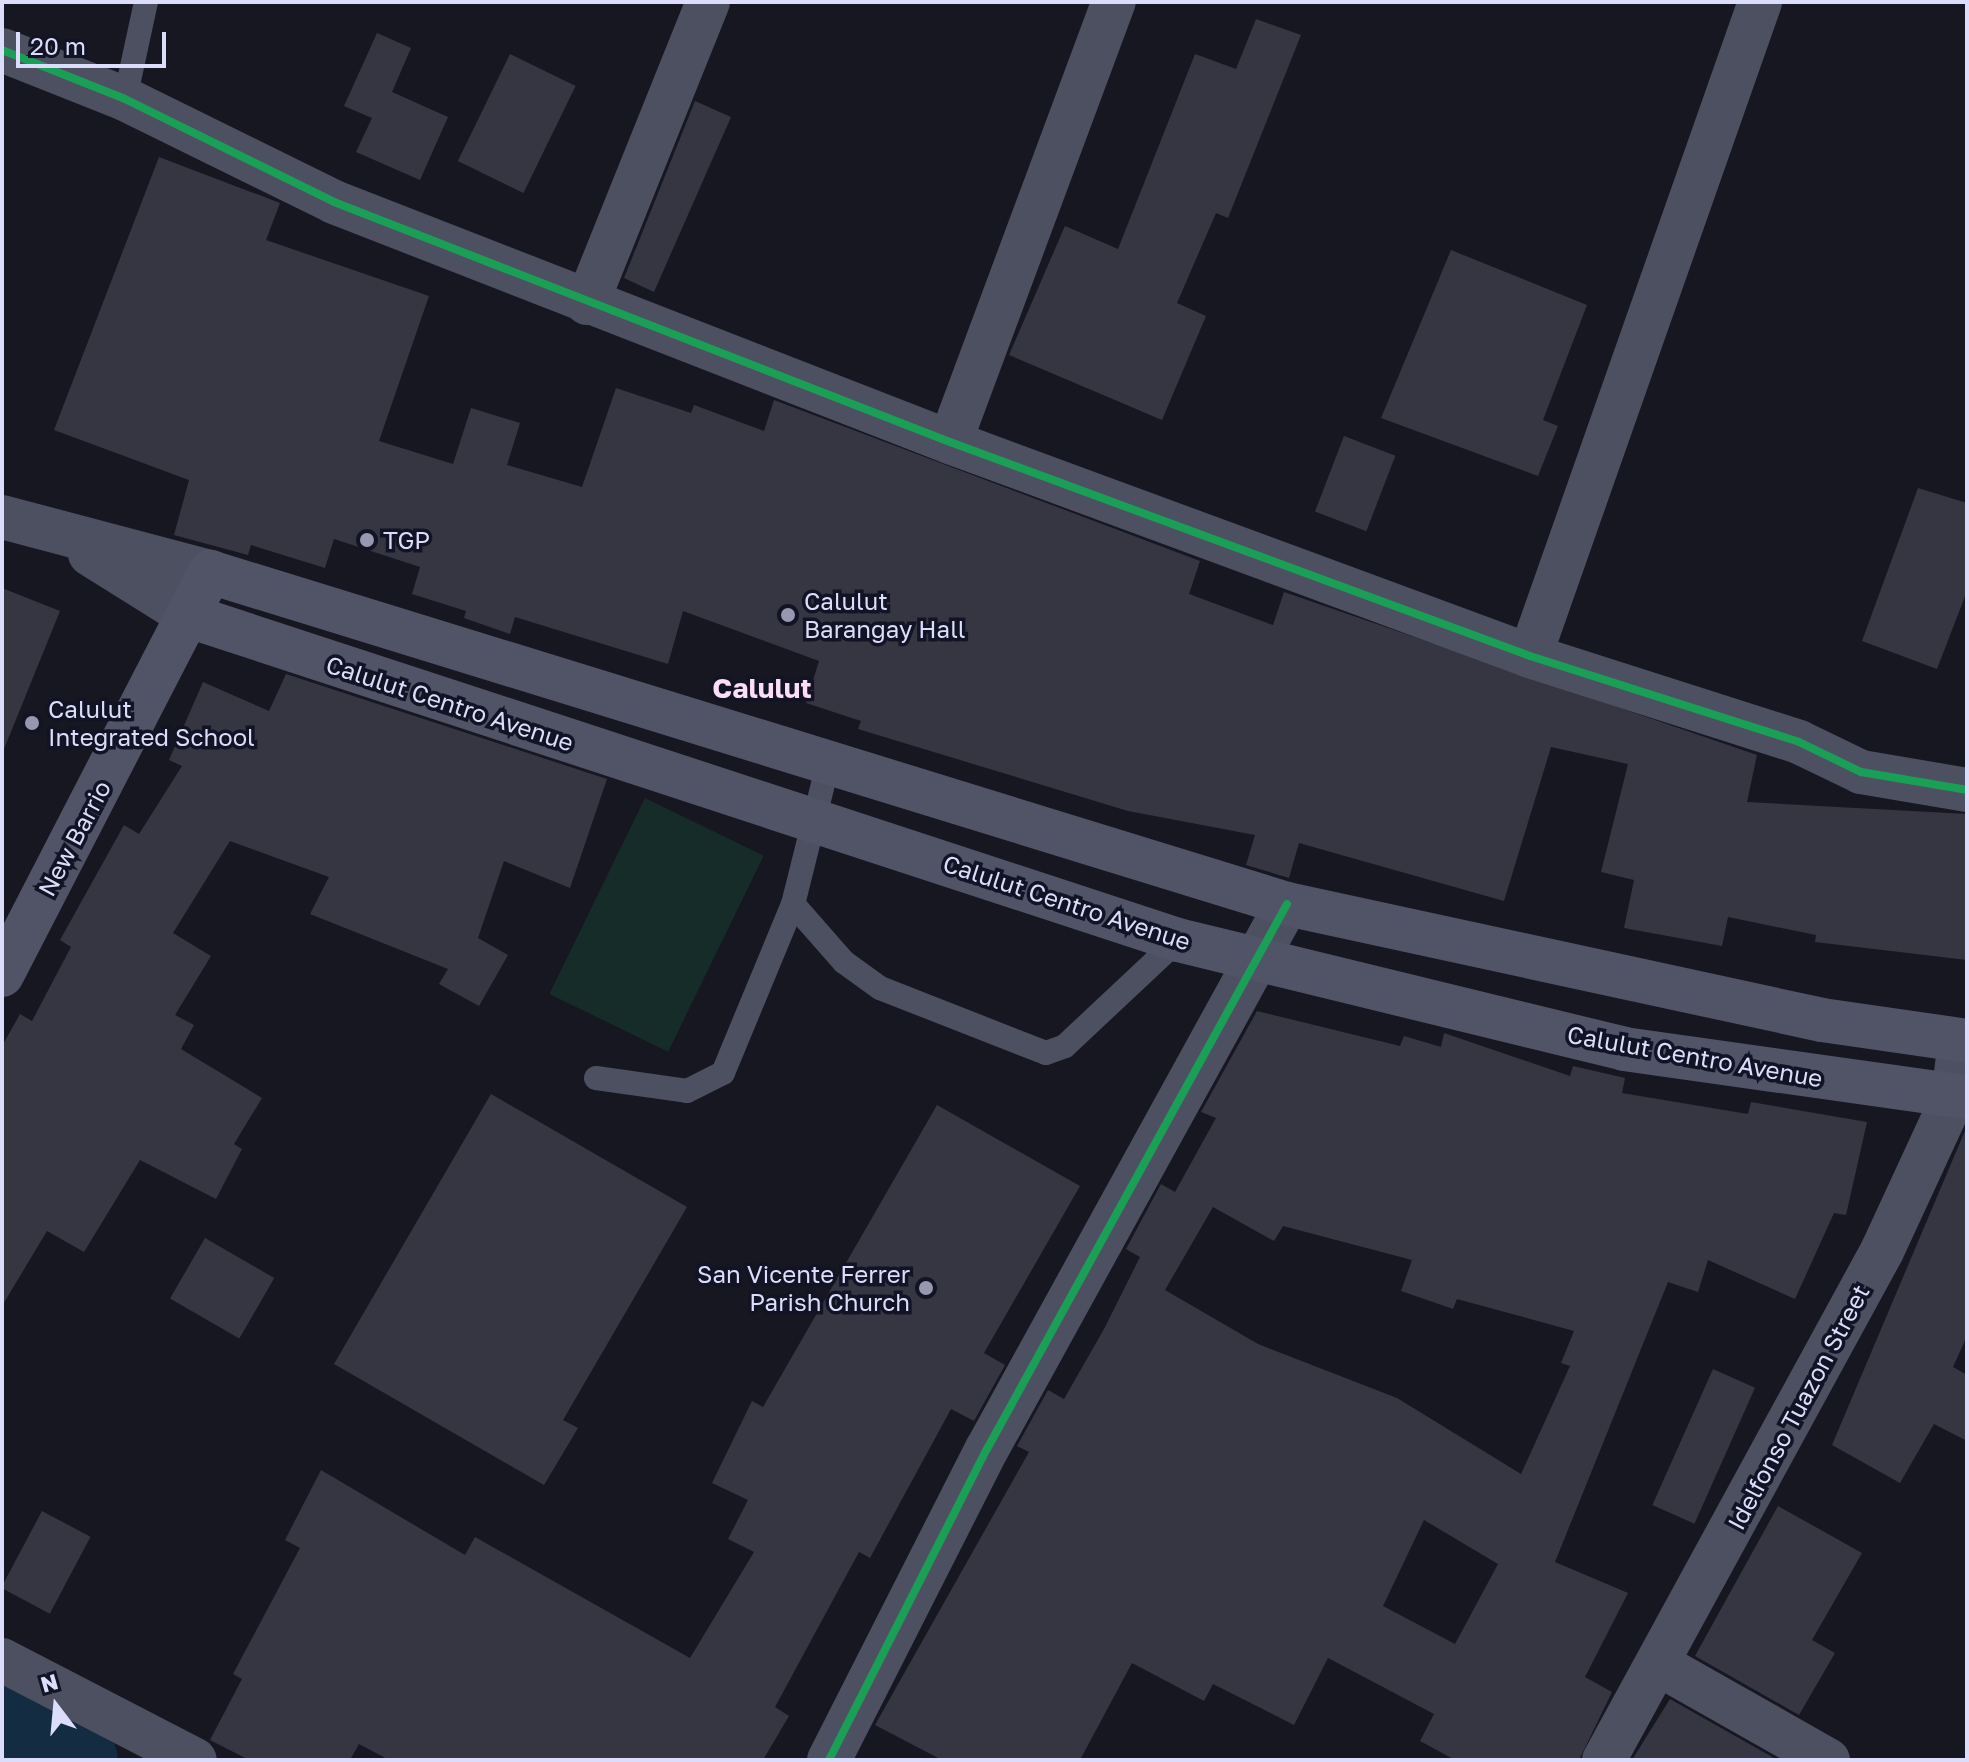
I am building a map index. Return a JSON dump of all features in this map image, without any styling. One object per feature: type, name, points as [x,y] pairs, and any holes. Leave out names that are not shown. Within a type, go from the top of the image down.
[{"type":"main road","name":"New Barrio","points":[[3,972],[210,572]]},
{"type":"main road","name":"Calulut Centro Avenue","points":[[210,572],[1287,904],[1822,1020],[1964,1041]]},
{"type":"main road","name":"Calulut Centro Avenue","points":[[189,616],[1178,940],[1624,1049],[1960,1097]]},
{"type":"street","points":[[587,303],[708,2]]},
{"type":"street","points":[[950,442],[1114,2]]},
{"type":"street","points":[[1530,656],[1760,2]]},
{"type":"street","points":[[2,50],[125,99],[334,202],[950,442],[1530,656],[1799,742],[1891,781],[1967,790]]},
{"type":"street","points":[[2,517],[210,572]]},
{"type":"street","points":[[54,532],[189,616]]},
{"type":"street","points":[[829,1760],[1254,959],[1287,904]]},
{"type":"street","name":"Idelfonso Tuazon Street","points":[[1604,1760],[1660,1665],[1882,1251],[1960,1097],[1964,1041]]},
{"type":"street","points":[[2,1660],[195,1760]]},
{"type":"street","points":[[1660,1665],[1828,1760]]},
{"type":"lane","points":[[125,99],[146,2]]},
{"type":"lane","points":[[596,1078],[687,1091],[723,1073],[793,904],[810,851],[810,820],[828,764]]},
{"type":"lane","points":[[793,904],[844,962],[880,988],[1046,1053],[1065,1046],[1178,940]]},
{"type":"green space","points":[[645,798],[764,856],[668,1052],[549,994]]},
{"type":"building","points":[[1256,19],[1301,35],[1228,218],[1216,213],[1177,303],[1206,316],[1162,420],[1009,355],[1065,226],[1118,249],[1195,54],[1236,69]]},
{"type":"building","points":[[377,33],[411,48],[392,92],[448,117],[420,180],[356,152],[372,118],[344,106]]},
{"type":"building","points":[[510,54],[576,86],[523,193],[458,161]]},
{"type":"building","points":[[695,101],[731,117],[654,292],[624,278]]},
{"type":"building","points":[[159,157],[280,203],[266,240],[429,296],[379,441],[453,464],[471,408],[520,423],[507,465],[582,487],[616,388],[691,413],[694,405],[764,431],[774,400],[1200,561],[1189,594],[1273,625],[1284,592],[1757,755],[1747,802],[1967,814],[1967,960],[1815,942],[1816,935],[1728,917],[1722,946],[1624,928],[1634,880],[1601,872],[1628,764],[1551,747],[1504,901],[1299,843],[1289,878],[1246,865],[1255,835],[1128,811],[858,729],[861,721],[806,703],[819,661],[683,611],[668,664],[515,617],[510,634],[464,618],[466,611],[412,594],[420,567],[334,539],[325,568],[251,545],[248,555],[174,535],[189,480],[54,430]]},
{"type":"building","points":[[1451,250],[1587,305],[1543,420],[1558,426],[1538,476],[1381,418]]},
{"type":"building","points":[[1344,436],[1395,456],[1366,531],[1315,512]]},
{"type":"building","points":[[1918,488],[1967,503],[1967,591],[1937,669],[1862,641]]},
{"type":"building","points":[[2,588],[60,611],[4,749],[2,748]]},
{"type":"building","points":[[286,674],[607,779],[570,888],[504,861],[478,938],[508,955],[479,1006],[439,984],[448,969],[310,914],[329,877],[230,841],[173,933],[211,956],[175,1015],[194,1025],[181,1049],[262,1098],[234,1144],[242,1149],[216,1199],[140,1160],[84,1252],[47,1231],[2,1306],[2,1046],[20,1014],[32,1021],[71,947],[60,940],[124,825],[139,834],[182,766],[169,760],[203,682],[269,711]]},
{"type":"building","points":[[1257,1011],[1400,1046],[1404,1036],[1441,1047],[1444,1033],[1570,1076],[1573,1066],[1625,1078],[1622,1093],[1748,1114],[1751,1102],[1867,1122],[1846,1215],[1834,1213],[1795,1299],[1708,1260],[1698,1292],[1668,1282],[1555,1562],[1628,1593],[1585,1677],[1612,1692],[1579,1760],[1455,1760],[1420,1741],[1434,1714],[1328,1658],[1294,1725],[1213,1684],[1204,1701],[1132,1663],[1080,1760],[942,1760],[875,1725],[1029,1452],[1017,1446],[1048,1390],[1064,1399],[1104,1329],[1140,1257],[1126,1249],[1161,1184],[1175,1192],[1216,1118],[1201,1112]],"holes":[[[1213,1207],[1274,1241],[1283,1226],[1412,1260],[1401,1291],[1453,1309],[1457,1299],[1574,1331],[1561,1363],[1570,1366],[1521,1474],[1397,1398],[1258,1344],[1165,1290]],[[1424,1520],[1498,1564],[1455,1644],[1383,1606]]]},
{"type":"building","points":[[491,1094],[687,1207],[563,1420],[578,1428],[544,1485],[334,1364]]},
{"type":"building","points":[[937,1105],[1080,1186],[984,1353],[1005,1365],[974,1421],[951,1409],[870,1558],[859,1552],[775,1707],[789,1716],[763,1760],[389,1760],[359,1744],[350,1760],[249,1760],[210,1740],[242,1679],[233,1674],[300,1548],[285,1540],[321,1470],[465,1555],[475,1537],[690,1658],[754,1552],[728,1539],[748,1500],[712,1483],[752,1401],[763,1407]]},
{"type":"building","points":[[1967,1126],[1967,1336],[1953,1367],[1967,1375],[1967,1441],[1934,1424],[1900,1483],[1832,1445]]},
{"type":"building","points":[[205,1238],[274,1278],[239,1339],[170,1299]]},
{"type":"building","points":[[1713,1369],[1755,1388],[1694,1524],[1652,1505]]},
{"type":"building","points":[[1778,1506],[1862,1553],[1812,1640],[1835,1653],[1799,1715],[1695,1656]]},
{"type":"building","points":[[42,1511],[91,1537],[50,1614],[2,1588]]},
{"type":"building","points":[[1670,1699],[1774,1758],[1773,1760],[1632,1760]]},
{"type":"waterway","points":[[2,1718],[73,1760]]},
{"type":"cycle path","points":[[2,50],[125,99],[334,202],[950,442],[1530,656],[1799,742],[1861,772],[1967,790]]},
{"type":"cycle path","points":[[829,1760],[987,1449],[1287,904]]},
{"type":"place","name":"TGP","points":[[367,540]]},
{"type":"place","name":"Calulut Barangay Hall","points":[[788,615]]},
{"type":"place","name":"Calulut Integrated School","points":[[32,723]]},
{"type":"place","name":"San Vicente Ferrer Parish Church","points":[[926,1288]]},
{"type":"district","name":"Calulut","points":[[762,688]]}]
